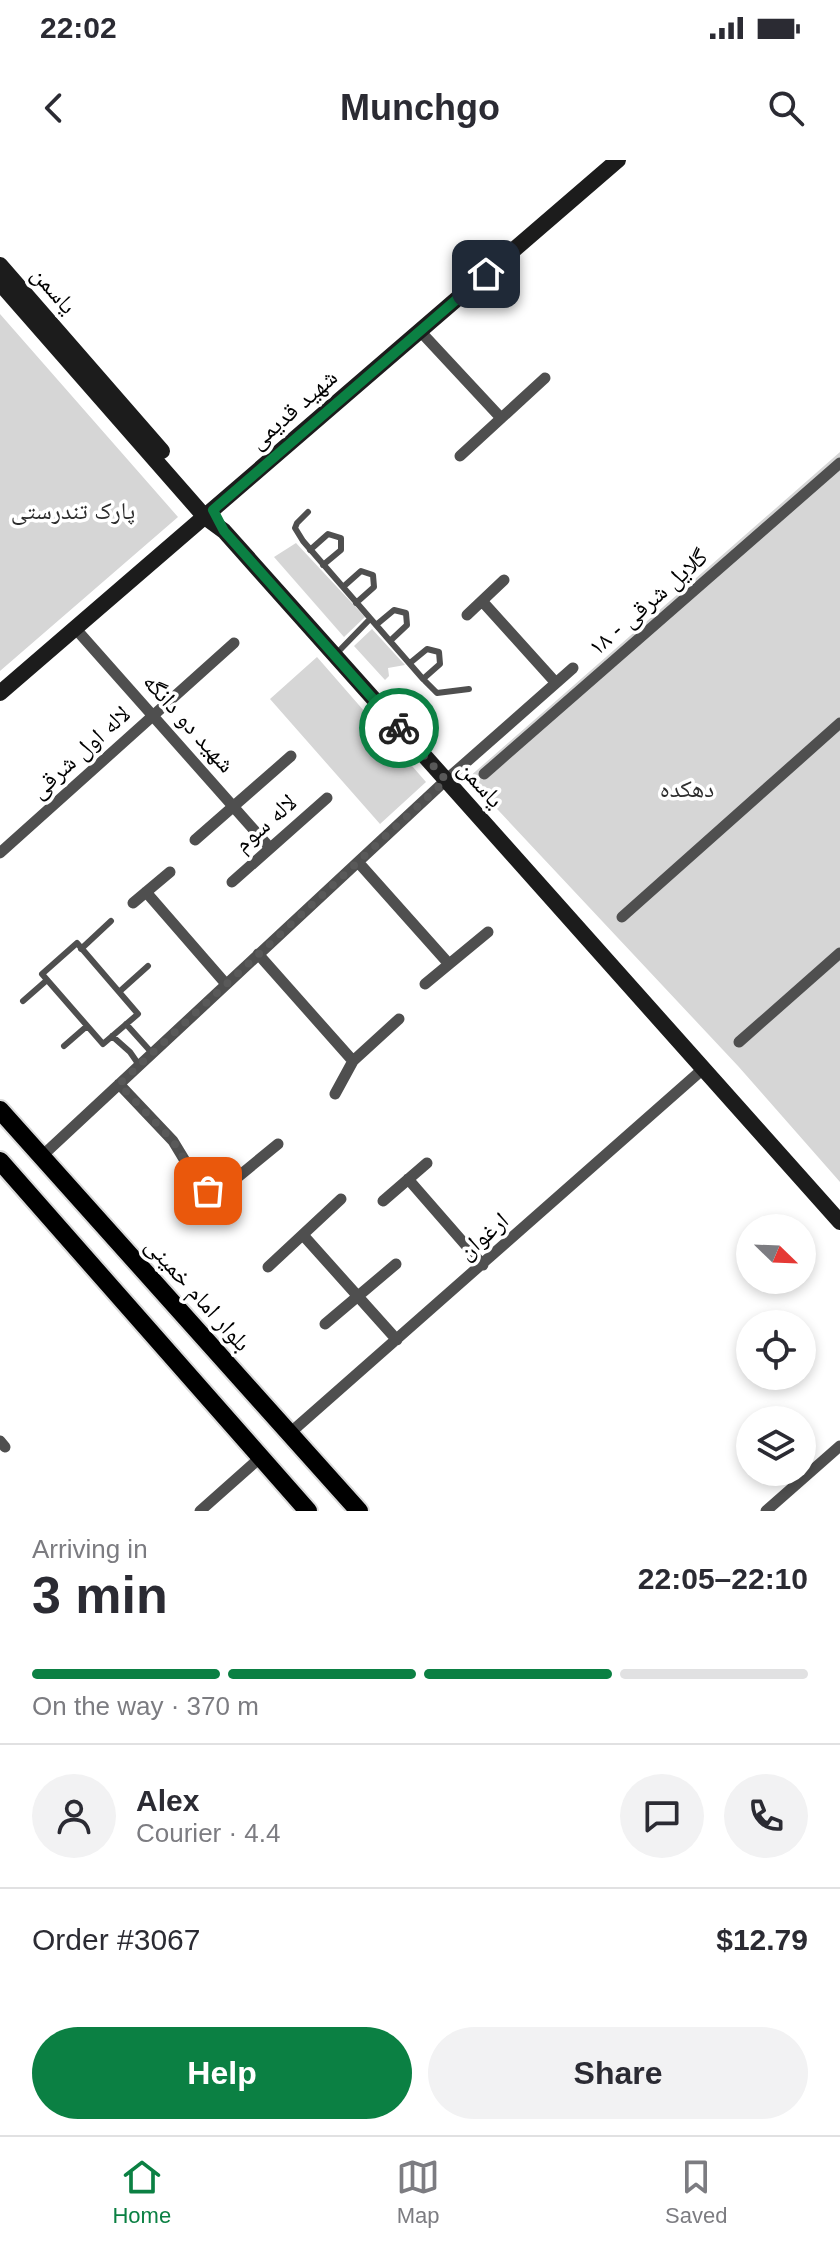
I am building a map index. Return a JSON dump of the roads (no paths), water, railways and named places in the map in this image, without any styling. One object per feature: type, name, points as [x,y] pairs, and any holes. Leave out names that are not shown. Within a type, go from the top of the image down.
[{"type":"main road","name":"بلوار امام خمینی","points":[[0,1110],[359,1511]]},
{"type":"main road","points":[[4,1173],[308,1511]]},
{"type":"street","name":"شهید قدیمی","points":[[0,693],[618,160]]},
{"type":"street","name":"یاسمن","points":[[0,265],[224,531],[840,1222]]},
{"type":"street","name":"یاسمن","points":[[0,283],[209,513]]},
{"type":"street","points":[[420,331],[501,418]]},
{"type":"street","points":[[460,456],[545,378]]},
{"type":"street","name":"گلایل شرقی - ۱۸","points":[[484,774],[840,463]]},
{"type":"street","points":[[467,615],[504,580]]},
{"type":"street","points":[[482,601],[556,683]]},
{"type":"street","name":"شهید دو دانگه","points":[[75,628],[270,848]]},
{"type":"street","name":"لاله اول شرقی","points":[[0,853],[234,643]]},
{"type":"street","points":[[42,1156],[446,780],[573,668]]},
{"type":"street","points":[[622,917],[840,723]]},
{"type":"street","points":[[195,840],[291,756]]},
{"type":"street","name":"لاله سوم","points":[[232,882],[327,798]]},
{"type":"street","points":[[358,862],[449,964]]},
{"type":"street","points":[[133,903],[170,872]]},
{"type":"street","points":[[146,892],[226,984]]},
{"type":"street","points":[[425,984],[488,932]]},
{"type":"street","points":[[739,1042],[840,953]]},
{"type":"street","points":[[258,954],[353,1061]]},
{"type":"street","points":[[335,1094],[353,1061],[399,1019]]},
{"type":"street","name":"ارغوان","points":[[290,1433],[703,1069]]},
{"type":"street","points":[[119,1084],[173,1141],[196,1179],[208,1191],[222,1190],[278,1144]]},
{"type":"street","points":[[383,1201],[427,1163]]},
{"type":"street","points":[[408,1179],[483,1265]]},
{"type":"street","points":[[268,1267],[341,1199]]},
{"type":"street","points":[[303,1235],[397,1340]]},
{"type":"street","points":[[325,1324],[396,1264]]},
{"type":"street","points":[[766,1511],[840,1446]]},
{"type":"street","points":[[200,1511],[261,1457]]},
{"type":"lane","points":[[308,512],[295,528],[310,550],[423,679],[437,693],[469,689]]},
{"type":"lane","points":[[310,550],[328,534],[341,538],[341,550],[323,565]]},
{"type":"lane","points":[[343,587],[361,571],[373,575],[374,587],[356,603]]},
{"type":"lane","points":[[376,625],[394,610],[406,613],[407,625],[390,641]]},
{"type":"lane","points":[[335,656],[370,619]]},
{"type":"lane","points":[[410,663],[427,649],[439,652],[440,664],[423,679]]},
{"type":"lane","points":[[81,949],[111,921]]},
{"type":"lane","points":[[77,943],[81,949],[138,1014],[103,1044],[42,974],[77,943]]},
{"type":"lane","points":[[119,992],[148,966]]},
{"type":"lane","points":[[23,1001],[47,980]]},
{"type":"lane","points":[[126,1024],[152,1053]]},
{"type":"lane","points":[[64,1046],[87,1026]]},
{"type":"lane","points":[[112,1036],[139,1065]]},
{"type":"park label","name":"پارک تندرستی","points":[[73,511]]},
{"type":"park label","name":"دهکده","points":[[687,789]]}]
